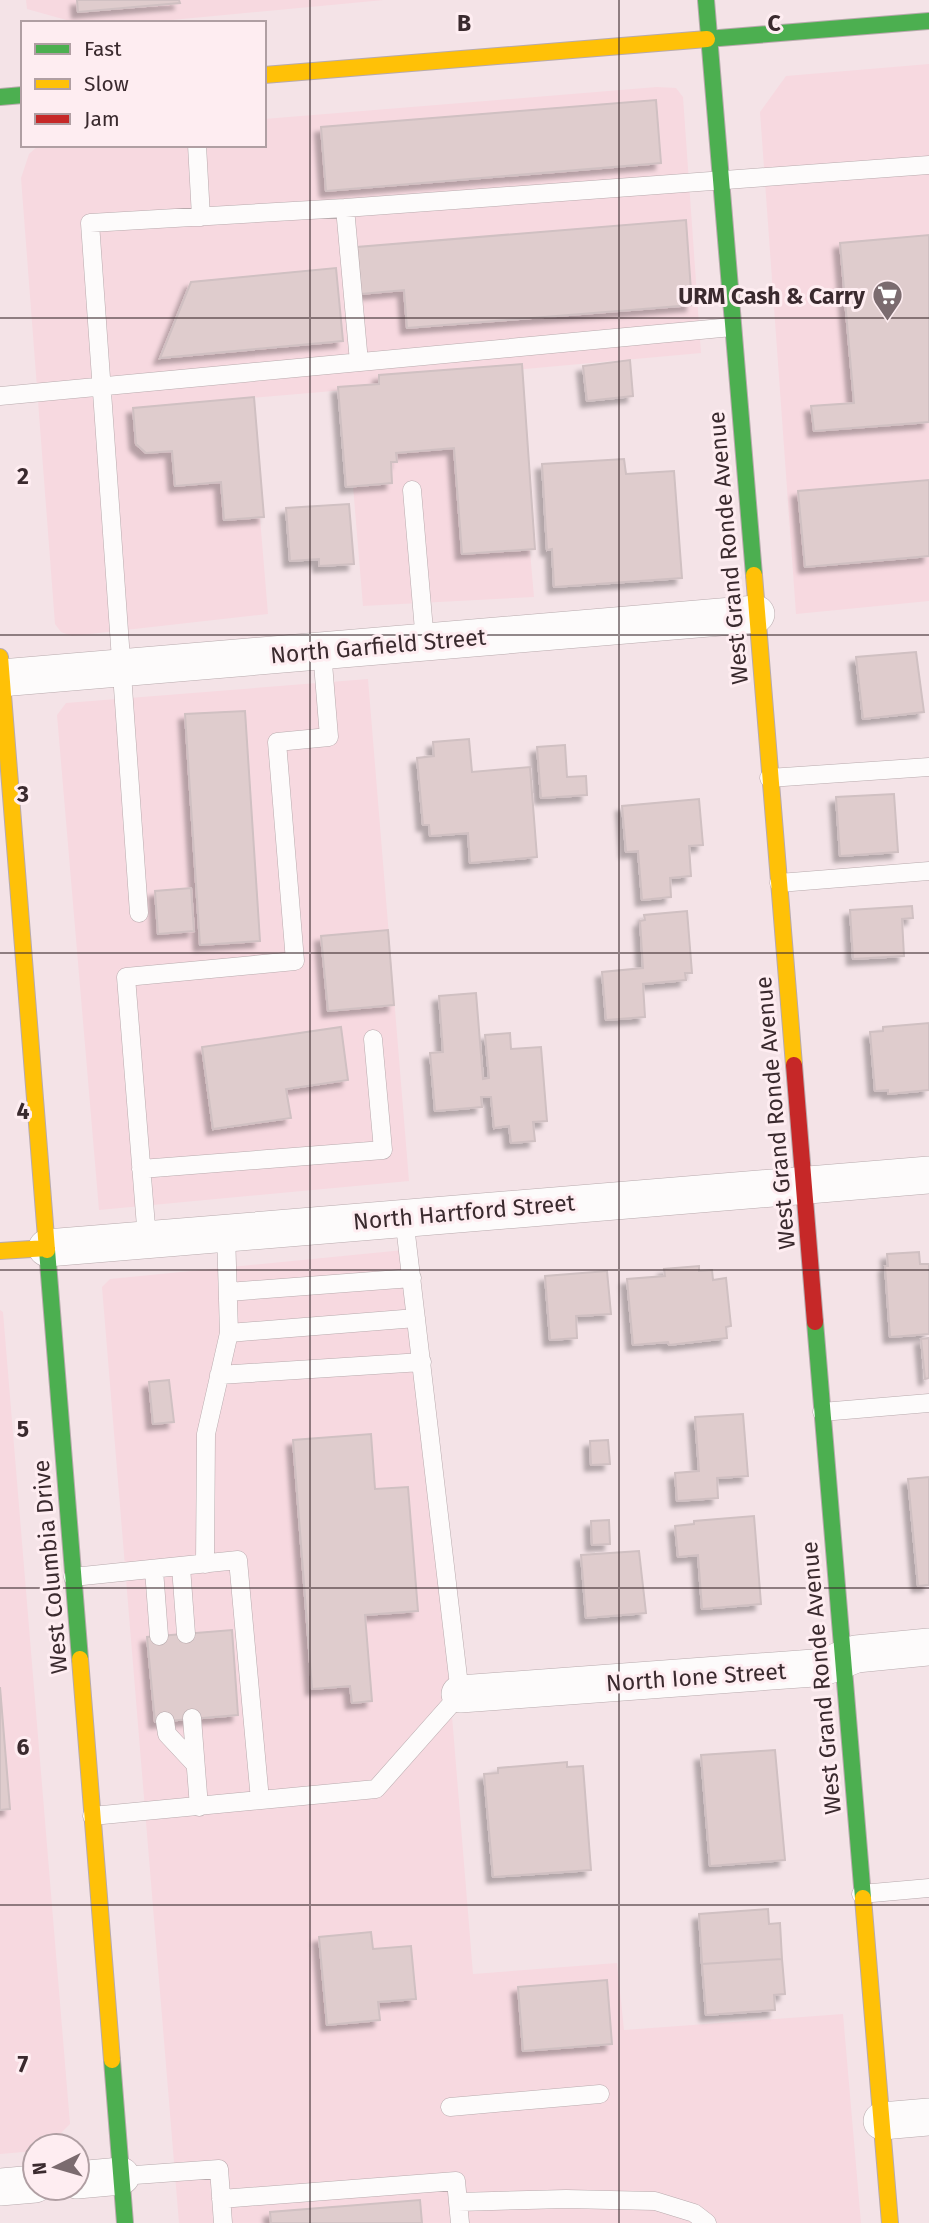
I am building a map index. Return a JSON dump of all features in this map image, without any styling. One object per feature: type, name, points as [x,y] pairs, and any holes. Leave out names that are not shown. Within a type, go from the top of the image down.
[{"type":"street","name":"West Grand Ronde Avenue","points":[[706,0],[890,2223]]},
{"type":"street","points":[[266,75],[929,21]]},
{"type":"street","points":[[0,96],[21,95]]},
{"type":"street","name":"North Garfield Street","points":[[1,671],[123,667],[756,614]]},
{"type":"street","name":"West Columbia Drive","points":[[1,671],[18,958],[47,1248],[125,2223]]},
{"type":"street","name":"North Hartford Street","points":[[0,1251],[929,1175]]},
{"type":"street","name":"North Ione Street","points":[[460,1694],[814,1668],[869,1652],[929,1647]]},
{"type":"street","points":[[882,2121],[929,2117]]},
{"type":"street","points":[[91,2179],[121,2176]]},
{"type":"street","points":[[0,2187],[21,2185]]},
{"type":"lane","points":[[197,147],[201,217]]},
{"type":"lane","points":[[139,913],[90,223],[345,208],[929,165]]},
{"type":"lane","points":[[345,208],[359,362]]},
{"type":"lane","points":[[0,396],[733,327]]},
{"type":"lane","points":[[412,490],[425,642]]},
{"type":"lane","points":[[147,1239],[126,978],[295,961],[277,742],[329,737],[322,651]]},
{"type":"lane","points":[[769,778],[929,767]]},
{"type":"lane","points":[[779,883],[929,871]]},
{"type":"lane","points":[[141,1169],[383,1150],[373,1039]]},
{"type":"lane","points":[[92,1816],[376,1789],[460,1694],[404,1217]]},
{"type":"lane","points":[[205,1564],[206,1434],[229,1332],[226,1232]]},
{"type":"lane","points":[[228,1292],[412,1278]]},
{"type":"lane","points":[[229,1332],[416,1318]]},
{"type":"lane","points":[[219,1374],[422,1362]]},
{"type":"lane","points":[[822,1412],[929,1403]]},
{"type":"lane","points":[[73,1577],[237,1560],[260,1800]]},
{"type":"lane","points":[[181,1567],[186,1634]]},
{"type":"lane","points":[[154,1570],[159,1636]]},
{"type":"lane","points":[[192,1718],[199,1807]]},
{"type":"lane","points":[[165,1721],[167,1734],[195,1764]]},
{"type":"lane","points":[[861,1894],[929,1888]]},
{"type":"lane","points":[[450,2107],[600,2094]]},
{"type":"lane","points":[[121,2176],[219,2169],[223,2223]]},
{"type":"lane","points":[[221,2199],[456,2181],[460,2223]]},
{"type":"lane","points":[[458,2203],[566,2199],[655,2201],[694,2213],[707,2223]]},
{"type":"shaded area","points":[[26,0],[384,0],[161,21],[70,21],[27,9]]},
{"type":"shaded area","points":[[929,64],[929,601],[796,614],[760,112],[786,76]]},
{"type":"shaded area","points":[[657,87],[676,88],[683,97],[701,353],[514,370],[534,597],[363,606],[345,390],[250,398],[268,614],[72,636],[61,632],[55,624],[21,178],[29,154],[37,147],[266,147],[266,119]]},
{"type":"shaded area","points":[[368,679],[409,1181],[99,1210],[57,715],[66,703]]},
{"type":"shaded area","points":[[414,1249],[473,1974],[617,1963],[624,2030],[843,2014],[861,2223],[179,2223],[102,1287],[110,1279]]},
{"type":"shaded area","points":[[0,1310],[3,1312],[70,2124],[62,2132],[21,2132],[21,2152],[0,2154]]},
{"type":"building","points":[[77,0],[179,0],[180,3],[78,12]]},
{"type":"building","points":[[656,100],[661,163],[326,191],[321,127]]},
{"type":"building","points":[[686,220],[692,305],[407,328],[404,290],[361,294],[357,247]]},
{"type":"building","name":"URM Cash & Carry","points":[[929,235],[929,422],[814,431],[811,406],[854,403],[840,243]]},
{"type":"building","points":[[336,268],[343,341],[160,358],[191,282]]},
{"type":"building","points":[[630,360],[633,396],[587,401],[583,366]]},
{"type":"building","points":[[522,364],[535,549],[462,554],[454,448],[396,453],[397,462],[391,462],[392,483],[346,487],[338,387],[379,384],[379,375]]},
{"type":"building","points":[[254,397],[264,517],[224,520],[221,482],[175,486],[172,451],[146,453],[136,444],[133,408]]},
{"type":"building","points":[[624,459],[626,474],[674,471],[682,578],[554,587],[552,549],[547,550],[542,464]]},
{"type":"building","points":[[929,480],[929,556],[805,567],[798,491]]},
{"type":"building","points":[[349,504],[354,564],[319,566],[319,559],[290,561],[286,508]]},
{"type":"building","points":[[916,652],[924,712],[863,719],[856,657]]},
{"type":"building","points":[[245,711],[260,941],[200,945],[185,714]]},
{"type":"building","points":[[469,739],[472,772],[530,767],[537,857],[470,863],[468,833],[430,836],[429,825],[423,825],[417,758],[434,756],[433,742]]},
{"type":"building","points":[[565,745],[567,777],[586,776],[587,795],[541,798],[537,747]]},
{"type":"building","points":[[894,794],[898,852],[840,856],[836,797]]},
{"type":"building","points":[[699,799],[703,845],[689,846],[691,876],[670,878],[671,897],[642,900],[638,851],[626,852],[622,806]]},
{"type":"building","points":[[191,888],[194,931],[158,934],[155,891]]},
{"type":"building","points":[[912,906],[913,918],[902,919],[904,956],[853,959],[850,910]]},
{"type":"building","points":[[687,911],[692,973],[685,973],[686,980],[643,984],[645,1017],[606,1020],[602,972],[643,968],[640,921],[645,920],[644,915]]},
{"type":"building","points":[[388,930],[394,1005],[328,1011],[321,936]]},
{"type":"building","points":[[476,993],[483,1079],[489,1078],[485,1035],[510,1033],[511,1049],[541,1047],[547,1121],[533,1122],[535,1141],[511,1143],[509,1126],[494,1128],[491,1097],[481,1097],[482,1107],[435,1111],[430,1053],[443,1052],[439,996]]},
{"type":"building","points":[[929,1023],[929,1090],[888,1094],[888,1090],[875,1091],[870,1032],[883,1031],[883,1027]]},
{"type":"building","points":[[341,1027],[348,1080],[286,1089],[291,1118],[213,1129],[202,1047]]},
{"type":"building","points":[[919,1252],[920,1264],[929,1264],[929,1334],[890,1337],[885,1266],[888,1266],[887,1254]]},
{"type":"building","points":[[699,1266],[699,1271],[712,1270],[713,1280],[726,1278],[731,1326],[726,1327],[727,1338],[669,1345],[668,1342],[633,1345],[627,1279],[665,1276],[664,1269]]},
{"type":"building","points":[[607,1271],[611,1314],[576,1316],[577,1338],[550,1340],[545,1276]]},
{"type":"building","points":[[929,1338],[929,1378],[925,1379],[921,1339]]},
{"type":"building","points":[[169,1380],[174,1422],[153,1424],[149,1382]]},
{"type":"building","points":[[743,1414],[748,1476],[717,1478],[718,1498],[677,1501],[675,1473],[699,1471],[695,1417]]},
{"type":"building","points":[[371,1434],[375,1489],[408,1487],[418,1611],[365,1615],[372,1701],[352,1703],[350,1686],[312,1689],[293,1440]]},
{"type":"building","points":[[608,1440],[610,1464],[591,1465],[590,1441]]},
{"type":"building","points":[[929,1477],[929,1585],[918,1586],[908,1479]]},
{"type":"building","points":[[754,1516],[761,1604],[702,1609],[698,1555],[678,1557],[675,1526],[694,1524],[694,1521]]},
{"type":"building","points":[[609,1520],[610,1544],[592,1545],[591,1521]]},
{"type":"building","points":[[639,1551],[646,1613],[586,1618],[581,1555]]},
{"type":"building","points":[[232,1630],[238,1715],[155,1722],[147,1637]]},
{"type":"building","points":[[0,1687],[10,1809],[0,1810]]},
{"type":"building","points":[[775,1750],[785,1860],[710,1866],[701,1755]]},
{"type":"building","points":[[567,1762],[567,1767],[583,1766],[591,1870],[493,1877],[484,1774],[498,1773],[498,1768]]},
{"type":"building","points":[[768,1909],[769,1924],[780,1923],[782,1959],[702,1964],[699,1914]]},
{"type":"building","points":[[371,1932],[373,1949],[411,1946],[416,1999],[378,2002],[380,2020],[327,2025],[319,1937]]},
{"type":"building","points":[[782,1959],[785,1994],[774,1995],[775,2010],[706,2015],[702,1964]]},
{"type":"building","points":[[607,1980],[612,2044],[523,2051],[518,1987]]},
{"type":"building","points":[[420,2200],[422,2223],[271,2223],[270,2212]]},
{"type":"traffic: fast","points":[[706,0],[754,575]]},
{"type":"traffic: fast","points":[[707,39],[929,21]]},
{"type":"traffic: fast","points":[[0,97],[21,95]]},
{"type":"traffic: fast","points":[[47,1250],[80,1659]]},
{"type":"traffic: fast","points":[[815,1322],[863,1898]]},
{"type":"traffic: fast","points":[[112,2060],[125,2223]]},
{"type":"traffic: slow","points":[[266,75],[707,39]]},
{"type":"traffic: slow","points":[[754,575],[794,1065]]},
{"type":"traffic: slow","points":[[0,657],[47,1250]]},
{"type":"traffic: slow","points":[[0,1251],[47,1248]]},
{"type":"traffic: slow","points":[[80,1659],[112,2060]]},
{"type":"traffic: slow","points":[[863,1898],[890,2223]]},
{"type":"traffic: jam","points":[[794,1065],[815,1322]]},
{"type":"place","name":"URM Cash & Carry","points":[[888,323]]}]
